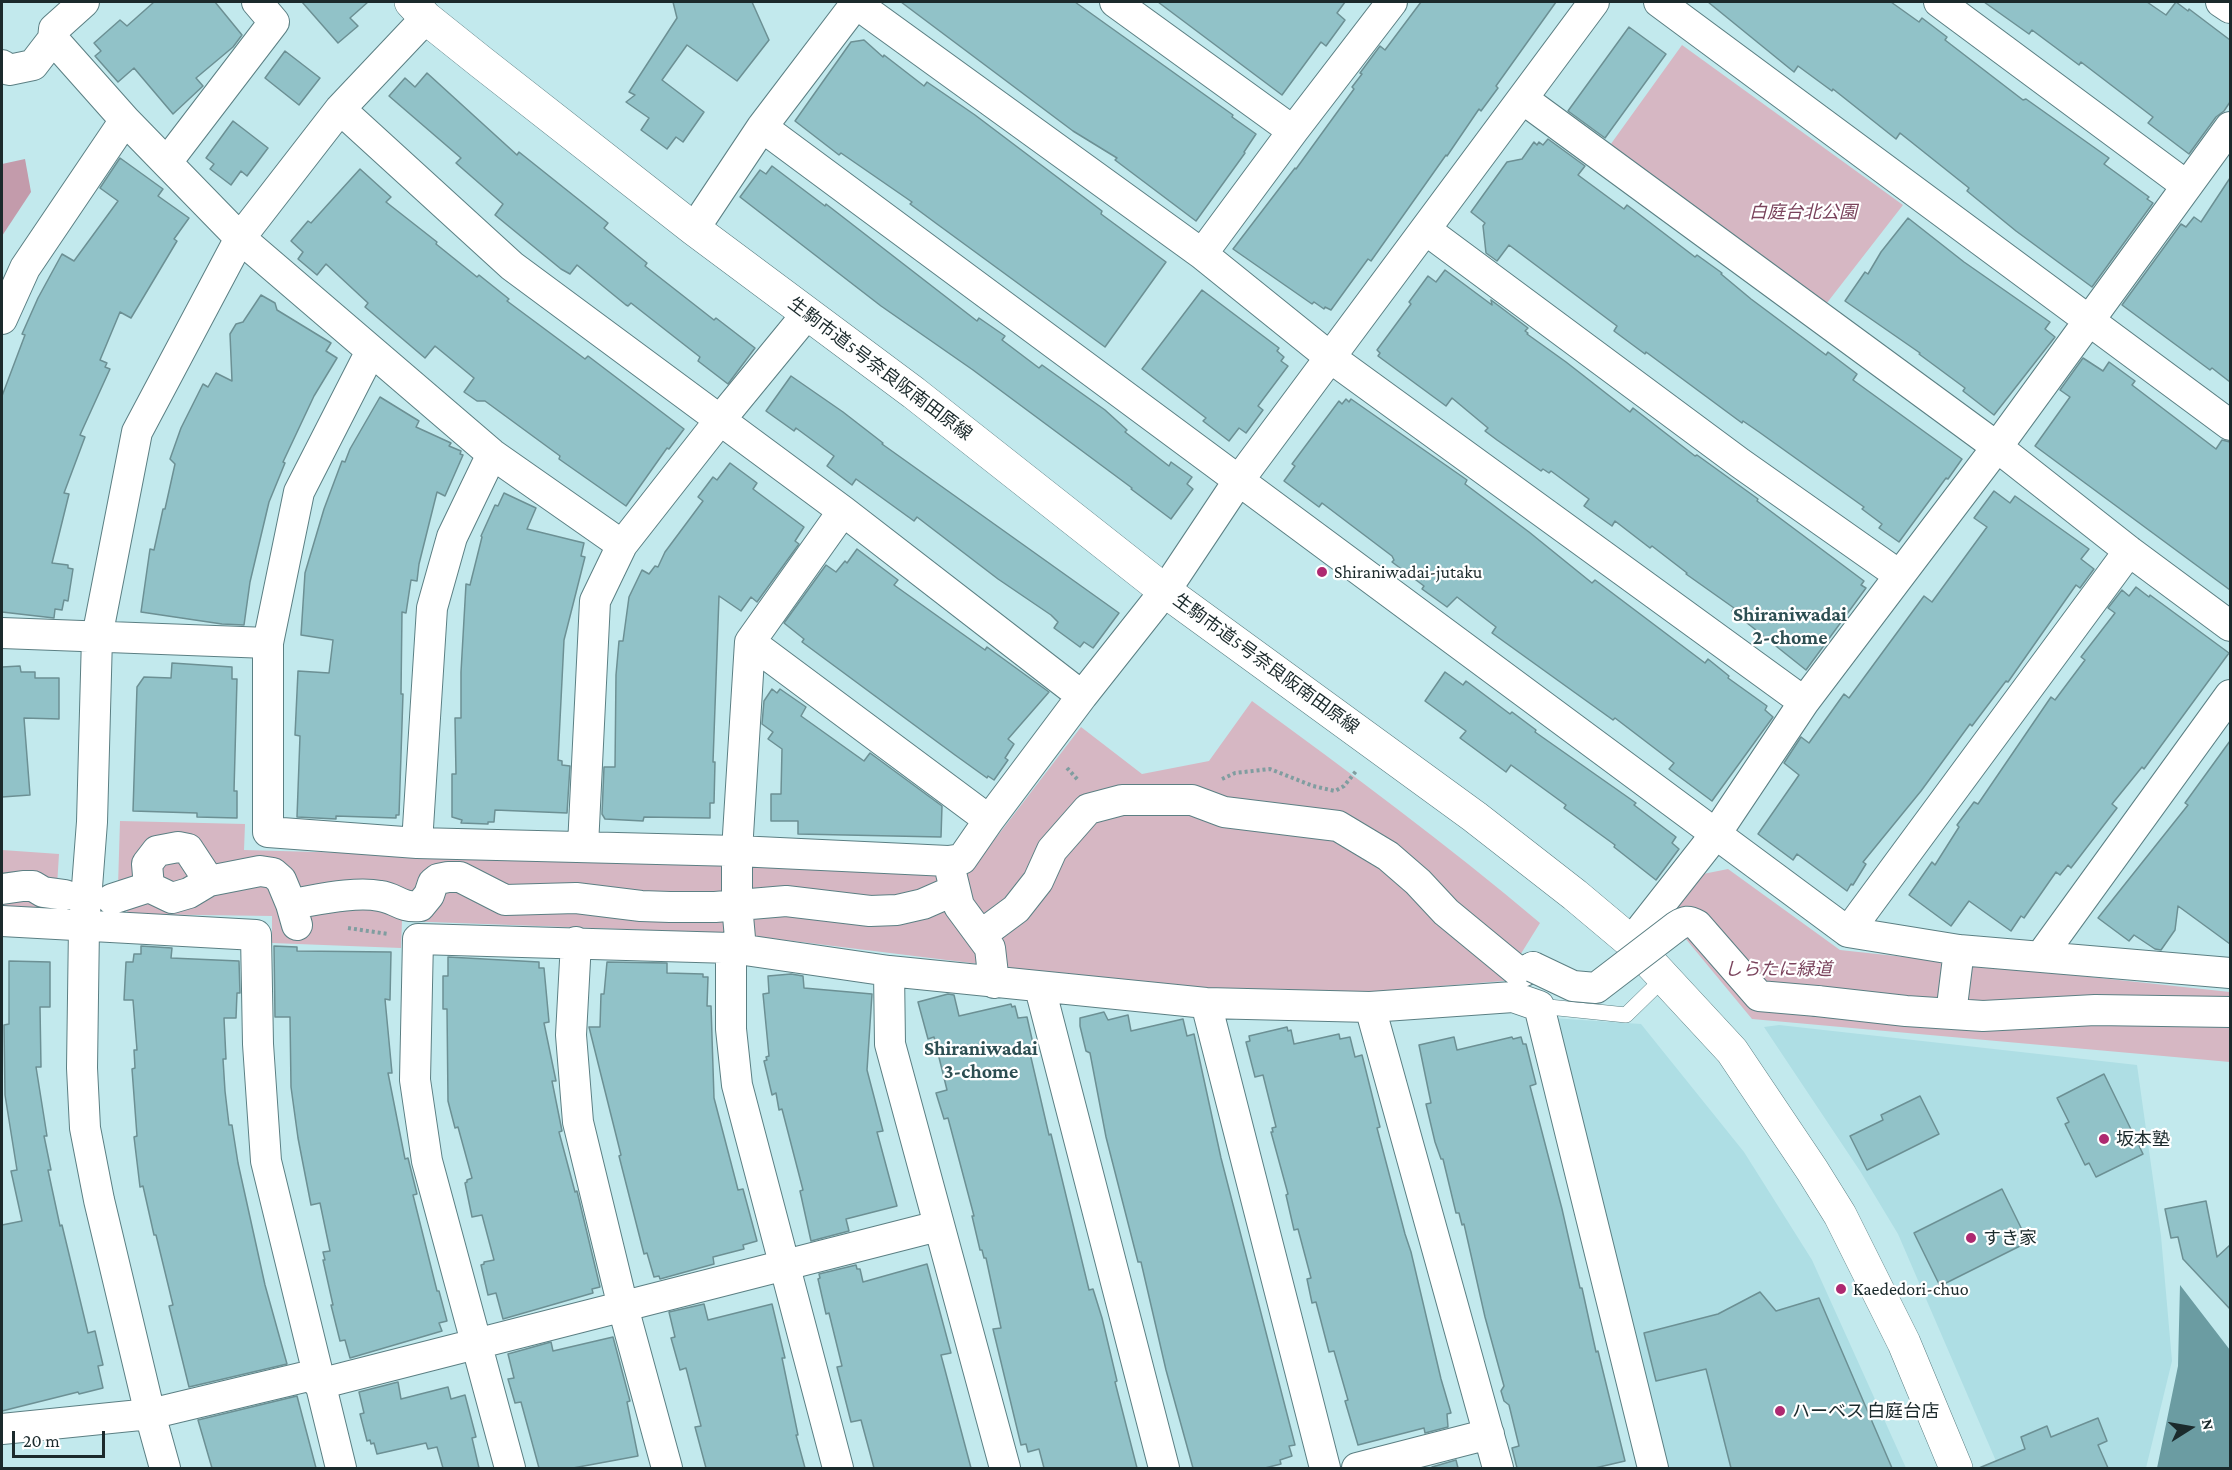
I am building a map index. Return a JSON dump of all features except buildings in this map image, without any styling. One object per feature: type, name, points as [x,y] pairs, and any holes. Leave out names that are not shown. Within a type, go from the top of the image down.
[{"type":"street","points":[[2,65],[9,70],[33,65],[53,39],[54,29],[84,2]]},
{"type":"street","points":[[167,162],[274,22],[257,2]]},
{"type":"street","points":[[694,229],[762,127],[855,2],[1203,254],[1331,358],[1804,702]]},
{"type":"street","points":[[1115,2],[1293,131]]},
{"type":"street","points":[[371,351],[299,492],[268,643],[268,832],[417,843],[737,851],[948,861],[962,859],[1082,696],[1165,591],[1239,480],[1594,2]]},
{"type":"street","points":[[1659,2],[2229,420]]},
{"type":"street","points":[[1939,2],[2187,186]]},
{"type":"street","points":[[2221,2],[2230,8]]},
{"type":"street","points":[[1203,254],[1383,5]]},
{"type":"street","points":[[165,1468],[99,1200],[85,1128],[82,1068],[84,926],[92,822],[97,637],[137,432],[240,238],[419,10]]},
{"type":"street","name":"生駒市道5号奈良阪南田原線","points":[[419,10],[694,229],[914,393],[1165,591],[1475,817],[1631,942],[1732,1051],[1840,1215],[1904,1342],[1956,1468]]},
{"type":"street","points":[[53,39],[125,120],[240,238],[492,454],[622,545]]},
{"type":"street","points":[[1523,99],[1997,447],[2129,551],[2230,626]]},
{"type":"street","points":[[340,109],[512,266],[843,511],[1082,696]]},
{"type":"street","points":[[2,320],[25,268],[125,120]]},
{"type":"street","points":[[510,1468],[427,1161],[415,1080],[418,939],[576,942],[736,949],[889,971],[1040,988],[1206,1003],[1370,1007],[1526,986],[1596,988],[1685,921],[1697,925],[1759,996],[1983,1016],[2095,1010],[2207,1012],[2209,971],[1959,950],[1848,933],[762,127]]},
{"type":"street","points":[[1631,942],[1715,835],[1804,702],[1997,447],[2230,127]]},
{"type":"street","points":[[1426,230],[1740,463],[1899,575]]},
{"type":"street","points":[[583,846],[595,601],[622,545],[807,314]]},
{"type":"street","points":[[417,843],[432,608],[452,537],[492,454]]},
{"type":"street","points":[[838,1468],[737,1085],[731,1029],[736,949],[737,851],[750,642],[843,511]]},
{"type":"street","points":[[1848,933],[2129,551]]},
{"type":"street","points":[[2,633],[268,643]]},
{"type":"street","points":[[750,642],[989,820]]},
{"type":"street","points":[[2042,956],[2230,695]]},
{"type":"street","points":[[981,935],[1016,909],[1038,880],[1052,850],[1088,809],[1122,800],[1192,800],[1224,812],[1338,826],[1388,856],[1526,986],[1653,1468]]},
{"type":"street","points":[[149,887],[147,864],[157,851],[178,847],[188,849],[208,881]]},
{"type":"street","points":[[948,861],[958,906],[990,948],[994,983]]},
{"type":"street","points":[[112,899],[149,887],[172,898],[189,893],[208,881],[260,871],[273,873],[281,880],[294,915],[333,897],[381,896],[398,904],[420,906],[429,895],[433,884],[438,879],[448,877],[460,877],[505,900],[576,898],[670,907],[715,907],[786,901],[870,911],[897,910],[923,904],[955,890]]},
{"type":"street","points":[[2,889],[33,886],[43,892],[65,895]]},
{"type":"street","points":[[2,921],[256,935],[258,1044],[266,1161],[341,1468]]},
{"type":"street","points":[[576,942],[571,1035],[578,1122],[623,1307],[667,1468]]},
{"type":"street","points":[[1951,1014],[1959,950]]},
{"type":"street","points":[[889,971],[890,1044],[1005,1468]]},
{"type":"street","points":[[1040,988],[1164,1468]]},
{"type":"street","points":[[1206,1003],[1325,1468]]},
{"type":"street","points":[[1370,1007],[1498,1468]]},
{"type":"street","points":[[2,1430],[150,1414],[318,1379],[477,1344],[938,1226]]},
{"type":"street","points":[[1357,1468],[1489,1434]]},
{"type":"lane","points":[[1526,986],[1626,1015],[1663,979]]},
{"type":"path","points":[[1043,748],[1062,762],[1080,782],[1088,809]]},
{"type":"path","points":[[1200,803],[1212,784],[1235,773],[1270,769],[1313,786],[1335,791],[1344,786],[1357,770]]},
{"type":"shaded area","points":[[25,159],[31,192],[2,236],[2,164]]},
{"type":"shaded area","points":[[1552,1018],[1641,1024],[1744,1152],[1812,1260],[1906,1468],[1666,1468]]},
{"type":"shaded area","points":[[1779,1025],[2137,1065],[2161,1236],[2172,1361],[2146,1468],[1999,1468],[1898,1234],[1860,1171],[1764,1027]]},
{"type":"shaded area","points":[[2180,1285],[2230,1350],[2230,1468],[2157,1468],[2178,1366]]},
{"type":"green space","name":"白庭台北公園","points":[[1682,45],[1903,205],[1823,308],[1608,148]]},
{"type":"green space","points":[[1252,701],[1434,837],[1540,923],[1504,981],[1303,997],[1117,981],[728,933],[402,921],[401,948],[272,943],[272,916],[128,914],[118,886],[120,821],[245,824],[244,850],[969,873],[1081,727],[1142,774],[1209,761]]},
{"type":"green space","points":[[2,850],[59,854],[57,886],[46,905],[45,913],[2,911]]},
{"type":"green space","name":"しらたに緑道","points":[[1728,869],[1840,950],[2230,992],[2230,1062],[1752,1019],[1685,938],[1673,914],[1703,874]]},
{"type":"place","name":"Shiraniwadai-jutaku","points":[[1322,572]]},
{"type":"place","name":"坂本塾","points":[[2104,1139]]},
{"type":"place","name":"すき家","points":[[1971,1238]]},
{"type":"place","name":"Kaededori-chuo","points":[[1841,1289]]},
{"type":"place","name":"ハーベス 白庭台店","points":[[1780,1411]]},
{"type":"district","name":"Shiraniwadai 2-chome","points":[[1790,626]]},
{"type":"district","name":"Shiraniwadai 3-chome","points":[[981,1060]]}]
